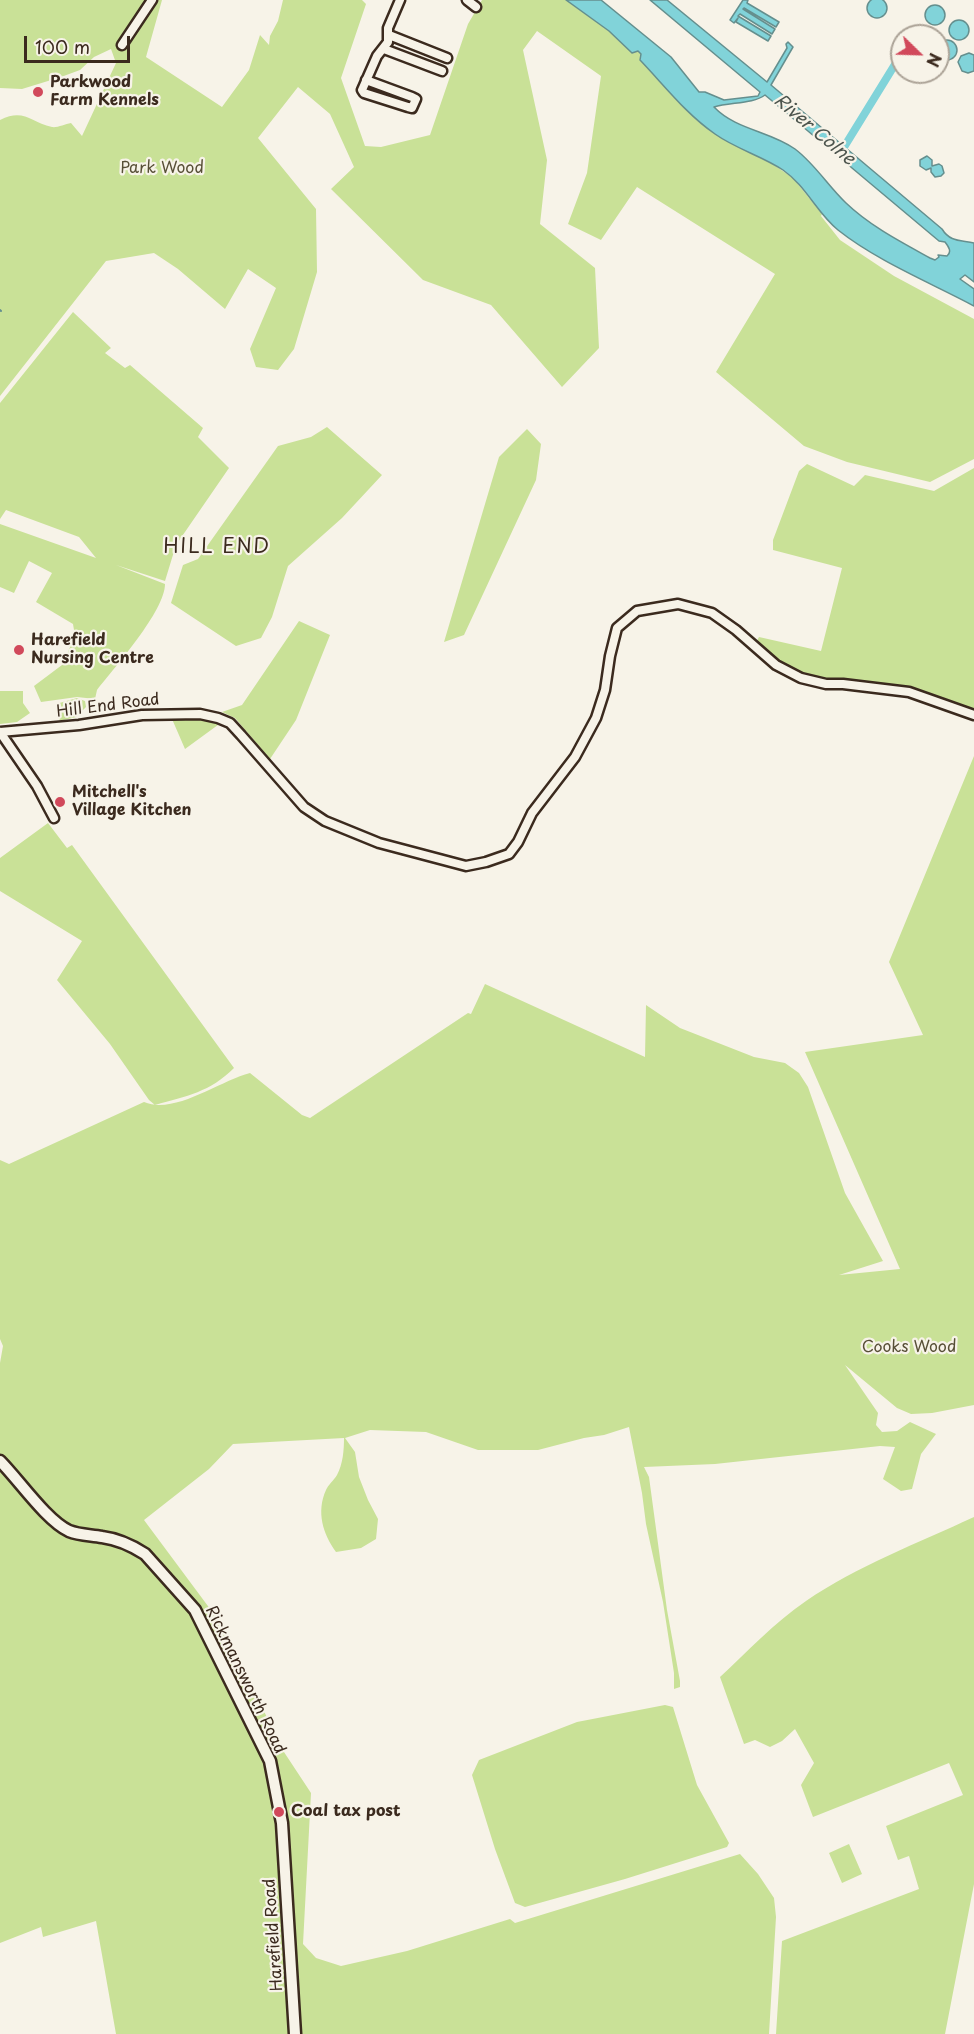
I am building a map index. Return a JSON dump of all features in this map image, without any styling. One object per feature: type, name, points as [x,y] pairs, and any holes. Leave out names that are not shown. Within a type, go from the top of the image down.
[{"type":"street","points":[[122,45],[149,8],[152,0]]},
{"type":"street","points":[[365,83],[412,97],[416,99],[416,104],[412,108],[408,107],[364,93],[362,90],[365,83],[377,56],[388,42],[388,28],[400,0]]},
{"type":"street","points":[[389,35],[447,58]]},
{"type":"street","points":[[384,49],[442,71]]},
{"type":"street","name":"Hill End Road","points":[[0,732],[79,725],[142,715],[200,714],[218,718],[230,723],[304,807],[325,821],[379,843],[466,866],[509,854],[518,842],[532,813],[575,757],[596,718],[605,690],[617,628],[637,610],[678,604],[712,614],[736,630],[776,664],[801,678],[826,684],[909,692],[974,715]]},
{"type":"street","points":[[0,732],[37,786],[54,818]]},
{"type":"street","name":"Rickmansworth Road","points":[[0,1461],[60,1525],[80,1534],[116,1539],[145,1554],[195,1610],[270,1761],[282,1823],[282,1835]]},
{"type":"street","name":"Harefield Road","points":[[282,1835],[296,2034]]},
{"type":"green space","name":"Park Wood","points":[[0,0],[162,0],[146,57],[222,107],[249,70],[260,35],[269,45],[283,0],[362,0],[366,4],[341,78],[365,146],[381,147],[430,135],[468,24],[482,0],[566,0],[609,31],[632,53],[638,51],[641,54],[640,60],[676,98],[793,178],[840,240],[894,276],[974,319],[974,459],[930,482],[847,462],[804,446],[716,372],[775,274],[637,187],[601,240],[568,224],[587,173],[601,76],[537,31],[523,50],[547,160],[540,224],[595,268],[599,348],[562,387],[491,305],[423,280],[331,189],[354,167],[330,114],[298,87],[258,138],[316,209],[317,272],[294,349],[278,370],[256,367],[250,349],[276,288],[248,269],[225,309],[178,269],[154,253],[106,261],[0,396],[0,120],[15,115],[52,127],[71,123],[82,136],[116,63],[111,49],[94,57],[80,70],[61,77],[22,89],[0,88]]},
{"type":"green space","points":[[73,312],[111,348],[105,353],[125,368],[130,365],[203,428],[198,437],[229,468],[176,545],[165,581],[116,565],[165,584],[157,609],[97,690],[95,699],[77,697],[41,702],[34,686],[62,665],[75,636],[73,624],[36,602],[52,573],[29,561],[14,593],[0,587],[0,524],[96,558],[79,537],[6,510],[0,519],[0,403]]},
{"type":"green space","points":[[327,427],[382,475],[342,518],[288,566],[272,617],[261,638],[236,646],[171,603],[183,565],[198,559],[278,446],[311,437]]},
{"type":"green space","points":[[527,429],[541,444],[536,480],[464,635],[444,642],[499,457]]},
{"type":"green space","points":[[807,464],[854,486],[865,475],[934,491],[974,468],[974,713],[920,694],[809,678],[781,666],[754,646],[759,637],[821,651],[842,568],[773,550],[773,540],[799,471]]},
{"type":"green space","points":[[299,621],[330,635],[296,720],[270,759],[235,718],[222,712],[242,705]]},
{"type":"green space","points":[[0,691],[23,691],[23,703],[30,713],[17,722],[0,724]]},
{"type":"green space","points":[[77,698],[85,701],[86,707],[76,717],[60,721],[56,704]]},
{"type":"green space","points":[[172,719],[222,722],[185,749]]},
{"type":"green space","name":"Cooks Wood","points":[[974,756],[974,1405],[932,1413],[911,1414],[897,1408],[845,1365],[878,1413],[876,1425],[882,1432],[897,1431],[910,1422],[936,1434],[921,1454],[912,1489],[901,1491],[883,1479],[895,1447],[880,1446],[715,1464],[644,1467],[649,1477],[667,1610],[680,1681],[680,1687],[674,1689],[674,1673],[663,1602],[646,1524],[629,1427],[538,1450],[478,1450],[426,1432],[370,1430],[345,1438],[355,1452],[359,1477],[378,1519],[376,1539],[361,1548],[336,1552],[322,1522],[323,1498],[341,1466],[344,1438],[233,1444],[209,1469],[144,1520],[225,1629],[282,1749],[311,1793],[303,1944],[316,1958],[341,1966],[407,1951],[510,1919],[515,1923],[740,1854],[758,1874],[774,1898],[776,1917],[769,2034],[116,2034],[96,1921],[43,1937],[41,1927],[0,1943],[0,1363],[3,1346],[0,1339],[0,1160],[9,1164],[144,1102],[156,1105],[183,1101],[250,1073],[302,1115],[310,1118],[468,1013],[471,1014],[485,984],[645,1057],[646,1005],[680,1028],[754,1057],[785,1063],[799,1073],[808,1087],[845,1193],[883,1261],[839,1275],[900,1269],[805,1052],[923,1035],[889,962]]},
{"type":"green space","points":[[48,823],[67,848],[72,845],[234,1068],[216,1083],[198,1092],[155,1105],[149,1100],[110,1044],[57,980],[82,941],[0,891],[0,858]]},
{"type":"green space","points":[[974,1517],[974,1884],[945,2034],[776,2034],[782,1941],[919,1889],[909,1856],[898,1860],[886,1826],[963,1795],[949,1763],[813,1817],[801,1785],[814,1763],[795,1729],[782,1741],[770,1747],[755,1740],[744,1744],[720,1677],[783,1618],[826,1588],[888,1556]]},
{"type":"green space","points":[[665,1705],[673,1707],[697,1785],[729,1843],[727,1847],[525,1907],[515,1903],[472,1775],[479,1760],[577,1722]]},
{"type":"green space","points":[[849,1844],[862,1874],[842,1883],[829,1853]]},
{"type":"water","points":[[877,-2],[884,1],[887,8],[884,15],[877,18],[870,15],[867,8],[870,1]]},
{"type":"water","name":"River Colne","points":[[566,0],[601,0],[671,57],[699,92],[705,92],[724,100],[758,96],[760,92],[650,0],[667,0],[767,82],[787,48],[788,42],[793,47],[771,85],[948,236],[974,243],[974,282],[965,275],[960,279],[974,289],[974,306],[887,262],[838,230],[791,176],[775,165],[723,139],[704,126],[640,60],[641,54],[638,51],[632,53],[609,31]],"holes":[[[765,95],[939,241],[945,242],[950,251],[947,256],[938,255],[939,257],[935,260],[897,240],[855,211],[795,149],[775,138],[732,121],[714,107],[754,100]]]},
{"type":"water","points":[[743,0],[748,0],[747,3],[779,22],[776,27],[743,9],[775,29],[772,34],[740,14],[738,16],[771,36],[768,41],[736,22],[738,18],[734,23],[730,20]]},
{"type":"water","points":[[931,6],[939,6],[944,11],[944,19],[939,24],[931,24],[926,19],[926,11]]},
{"type":"water","points":[[955,21],[963,21],[968,26],[968,34],[963,39],[955,39],[950,34],[950,26]]},
{"type":"water","points":[[950,41],[956,46],[956,54],[950,59]]},
{"type":"water","points":[[969,53],[974,55],[974,71],[968,73],[962,71],[958,62],[961,56]]},
{"type":"water","points":[[927,156],[932,160],[932,166],[939,164],[942,166],[944,173],[941,176],[935,177],[931,168],[926,170],[920,166],[920,160]]},
{"type":"waterway","name":"River Colne","points":[[841,152],[890,72]]},
{"type":"place","name":"Parkwood Farm Kennels","points":[[38,92]]},
{"type":"place","name":"Harefield Nursing Centre","points":[[19,650]]},
{"type":"place","name":"Mitchell's Village Kitchen","points":[[60,802]]},
{"type":"place","name":"Coal tax post","points":[[279,1812]]},
{"type":"district","name":"HILL END","points":[[217,547]]}]
